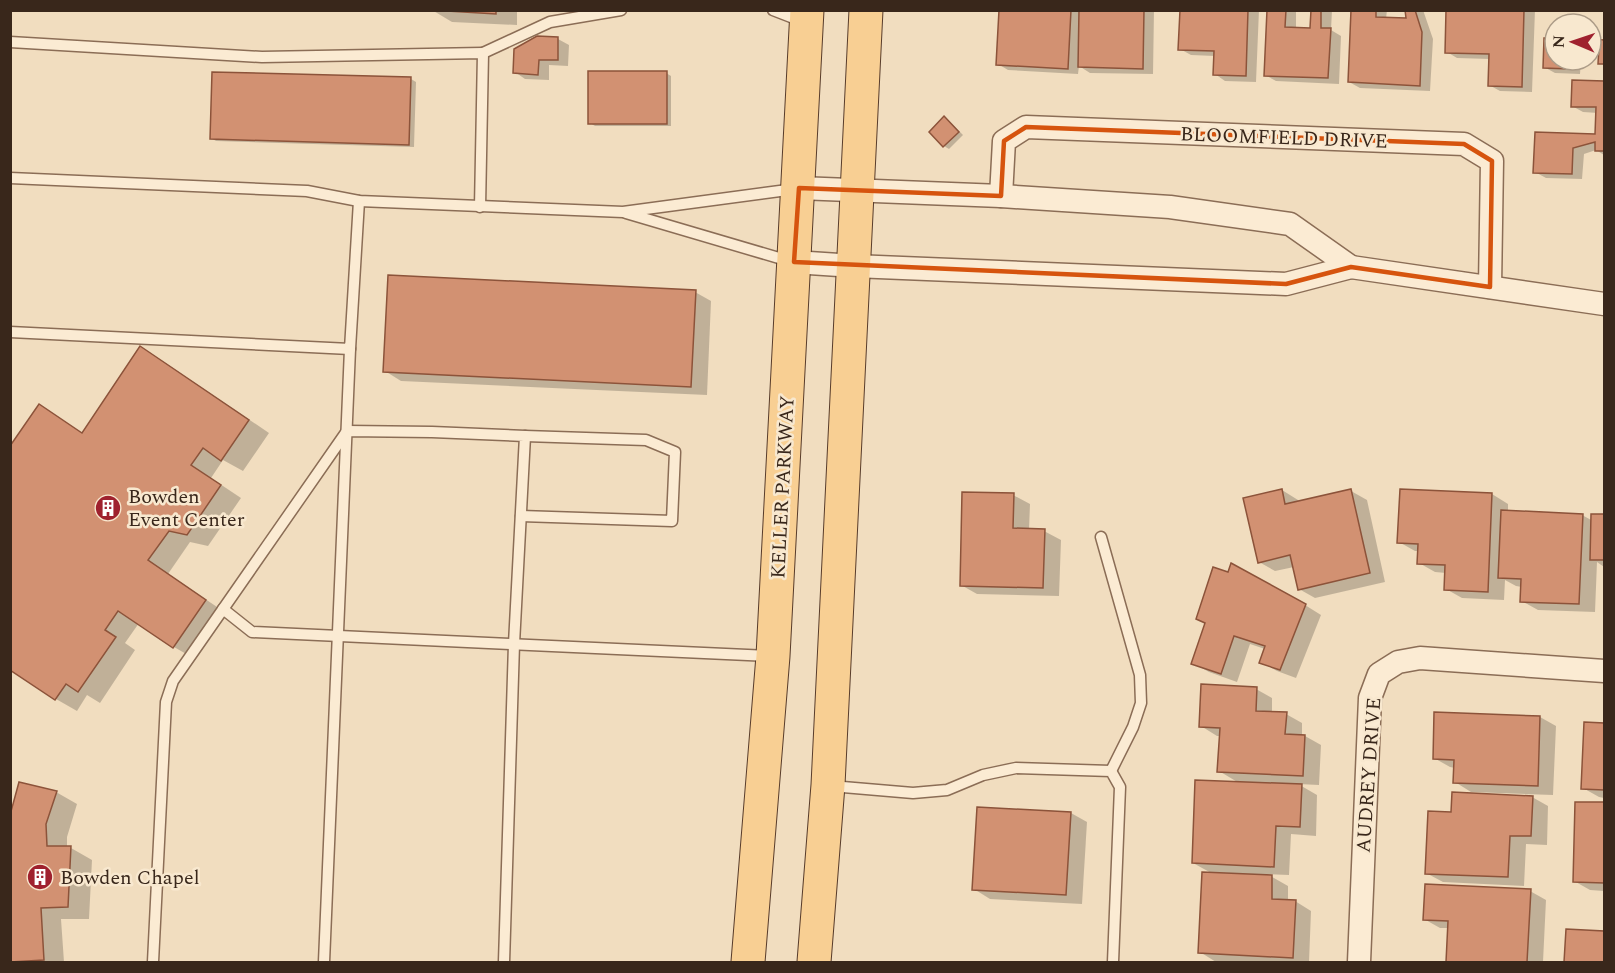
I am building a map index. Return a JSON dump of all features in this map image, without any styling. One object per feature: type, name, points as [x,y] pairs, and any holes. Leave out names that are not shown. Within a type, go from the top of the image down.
[{"type":"main road","points":[[814,963],[828,786],[866,10]]},
{"type":"main road","name":"KELLER PARKWAY","points":[[748,963],[773,656],[807,17]]},
{"type":"street","name":"BLOOMFIELD DRIVE","points":[[1000,195],[1004,141],[1026,127],[1464,144],[1492,161],[1490,287]]},
{"type":"street","points":[[799,188],[1000,195],[1170,207],[1290,224],[1351,267]]},
{"type":"street","points":[[794,262],[1286,284],[1351,267],[1605,304]]},
{"type":"street","name":"AUDREY DRIVE","points":[[1359,963],[1370,698],[1379,674],[1398,662],[1420,658],[1605,671]]},
{"type":"lane","points":[[10,42],[262,57],[483,53],[550,22],[621,10]]},
{"type":"lane","points":[[773,10],[807,17]]},
{"type":"lane","points":[[480,207],[483,53]]},
{"type":"lane","points":[[10,178],[307,191],[359,201],[622,212],[799,188]]},
{"type":"lane","points":[[324,963],[350,349],[359,201]]},
{"type":"lane","points":[[622,212],[794,262]]},
{"type":"lane","points":[[10,332],[350,349]]},
{"type":"lane","points":[[347,431],[646,440],[675,452],[672,521],[521,516]]},
{"type":"lane","points":[[153,963],[166,702],[173,681],[347,431]]},
{"type":"lane","points":[[504,963],[514,644],[525,436]]},
{"type":"lane","points":[[1101,537],[1140,675],[1141,703],[1133,726],[1111,771]]},
{"type":"lane","points":[[223,609],[252,633],[773,656]]},
{"type":"lane","points":[[828,786],[913,793],[947,790],[983,774],[1016,768],[1111,771]]},
{"type":"lane","points":[[1111,771],[1120,787],[1113,963]]},
{"type":"highlighted area","points":[[1026,127],[1464,144],[1492,161],[1490,287],[1351,267],[1286,284],[794,262],[799,188],[1001,196],[1004,141]]},
{"type":"building","points":[[430,10],[496,10],[496,14]]},
{"type":"building","points":[[999,10],[1071,10],[1068,69],[996,65]]},
{"type":"building","points":[[1079,10],[1144,10],[1143,69],[1078,67]]},
{"type":"building","points":[[1180,10],[1248,10],[1246,76],[1213,75],[1214,51],[1178,50]]},
{"type":"building","points":[[1267,10],[1286,10],[1285,27],[1310,28],[1311,10],[1321,10],[1321,28],[1331,28],[1328,78],[1264,76]]},
{"type":"building","points":[[1351,10],[1376,10],[1376,17],[1406,18],[1405,10],[1415,10],[1422,32],[1420,86],[1348,82]]},
{"type":"building","points":[[1446,10],[1524,10],[1522,87],[1488,86],[1489,54],[1445,53]]},
{"type":"building","points":[[537,36],[558,37],[558,60],[539,60],[538,75],[513,73],[514,49]]},
{"type":"building","points":[[1604,40],[1604,64],[1603,64]]},
{"type":"building","points":[[588,71],[667,71],[667,124],[588,124]]},
{"type":"building","points":[[212,72],[411,77],[409,145],[210,139]]},
{"type":"building","points":[[1572,80],[1604,81],[1604,151],[1595,151],[1595,142],[1573,148],[1572,174],[1533,173],[1535,132],[1595,134],[1596,107],[1571,107]]},
{"type":"building","points":[[944,116],[959,132],[943,147],[929,132]]},
{"type":"building","points":[[388,275],[696,290],[691,387],[383,372]]},
{"type":"building","name":"Bowden Event Center","points":[[140,346],[249,420],[221,461],[203,448],[191,465],[221,485],[187,535],[169,531],[148,560],[206,600],[173,648],[118,611],[105,630],[116,637],[78,692],[66,684],[55,700],[10,670],[10,446],[39,404],[82,433]]},
{"type":"building","points":[[1282,489],[1285,504],[1351,489],[1370,573],[1298,590],[1290,555],[1258,563],[1243,498]]},
{"type":"building","points":[[1400,489],[1492,493],[1488,592],[1444,590],[1445,565],[1417,564],[1418,544],[1397,543]]},
{"type":"building","points":[[962,492],[1014,493],[1013,528],[1045,529],[1043,588],[960,586]]},
{"type":"building","points":[[1501,510],[1583,514],[1579,604],[1520,602],[1521,579],[1498,578]]},
{"type":"building","points":[[1591,514],[1604,514],[1604,560],[1590,560]]},
{"type":"building","points":[[1231,563],[1306,604],[1280,670],[1259,663],[1265,646],[1234,636],[1221,674],[1191,664],[1205,623],[1196,619],[1213,567],[1228,572]]},
{"type":"building","points":[[1201,684],[1257,687],[1256,711],[1287,712],[1285,734],[1305,735],[1303,776],[1217,772],[1220,728],[1199,727]]},
{"type":"building","points":[[1434,712],[1540,716],[1538,786],[1453,783],[1454,760],[1433,759]]},
{"type":"building","points":[[1584,722],[1604,723],[1604,790],[1581,789]]},
{"type":"building","points":[[1195,780],[1302,784],[1300,827],[1276,826],[1274,867],[1192,863]]},
{"type":"building","name":"Bowden Chapel","points":[[19,782],[57,791],[46,824],[47,846],[71,846],[68,907],[41,908],[44,960],[10,962],[10,815]]},
{"type":"building","points":[[1452,792],[1533,796],[1531,836],[1510,836],[1508,877],[1425,874],[1428,811],[1451,812]]},
{"type":"building","points":[[1575,802],[1604,802],[1604,883],[1573,882]]},
{"type":"building","points":[[977,807],[1071,812],[1066,895],[972,890]]},
{"type":"building","points":[[1202,872],[1272,875],[1272,899],[1296,900],[1293,958],[1198,953]]},
{"type":"building","points":[[1425,884],[1531,889],[1527,962],[1446,962],[1448,921],[1423,920]]},
{"type":"building","points":[[1566,929],[1604,931],[1604,962],[1564,962]]},
{"type":"place","name":"Bowden Event Center","points":[[108,508]]},
{"type":"place","name":"Bowden Chapel","points":[[40,877]]}]
